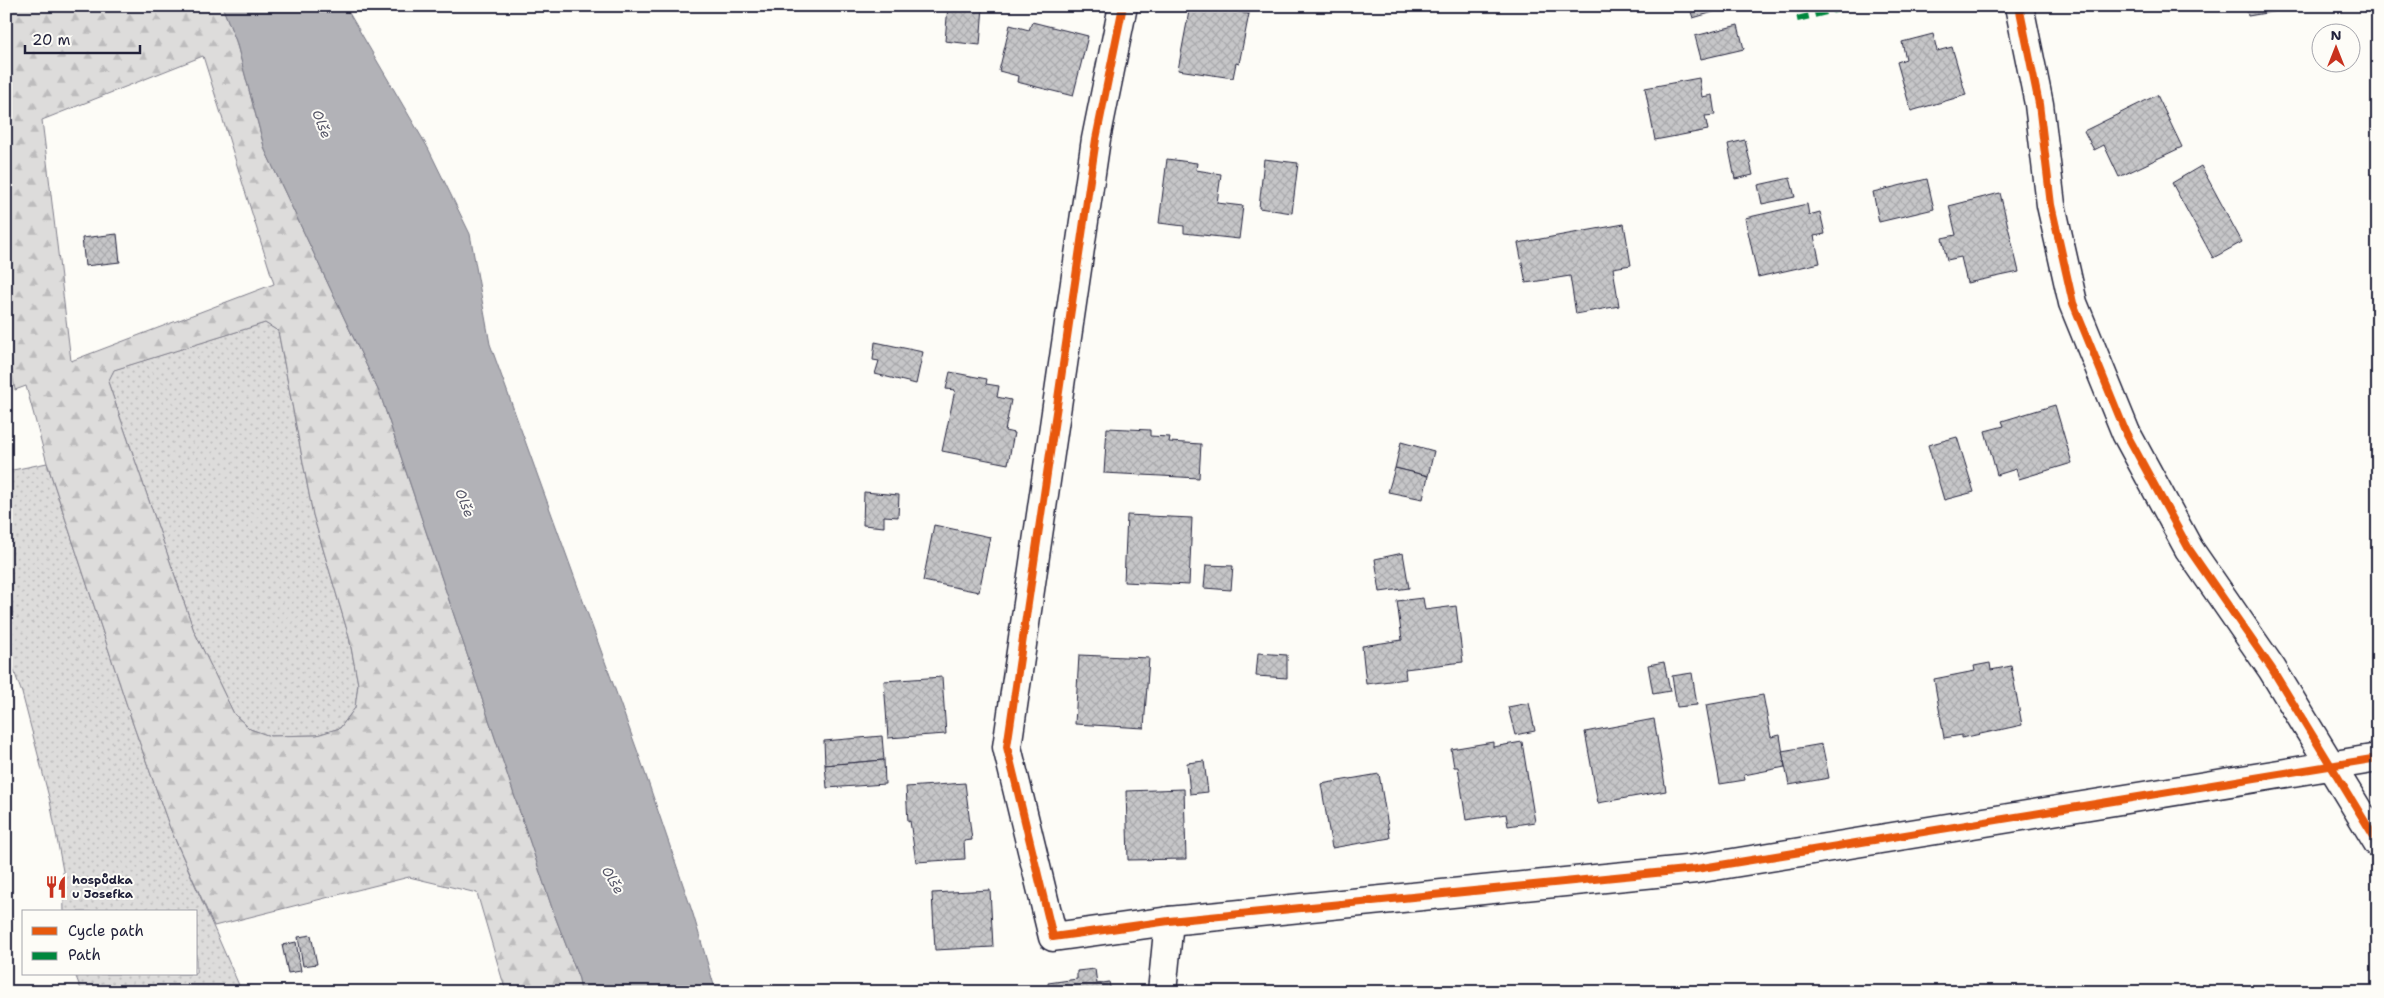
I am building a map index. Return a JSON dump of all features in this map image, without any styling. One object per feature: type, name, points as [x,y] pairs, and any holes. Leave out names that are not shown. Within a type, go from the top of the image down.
[{"type":"street","points":[[1124,6],[1096,139],[1007,747],[1053,938],[1169,921],[1696,870],[2378,758]]},
{"type":"street","points":[[2019,6],[2038,104],[2052,205],[2073,303],[2126,433],[2189,549],[2272,669],[2333,766],[2378,843]]},
{"type":"street","points":[[1162,992],[1169,921]]},
{"type":"green space","points":[[6,6],[222,6],[236,41],[265,150],[380,394],[553,911],[579,979],[581,992],[506,992],[477,893],[409,877],[214,926],[170,828],[134,727],[47,463],[26,386],[15,390],[6,340]],"holes":[[[203,56],[274,284],[71,361],[42,120]],[[265,323],[278,331],[313,515],[349,637],[358,684],[355,708],[340,728],[317,735],[270,736],[250,729],[234,714],[194,631],[108,382],[114,370]]]},
{"type":"green space","points":[[265,323],[278,331],[313,515],[349,637],[358,684],[355,708],[340,728],[317,735],[270,736],[250,729],[234,714],[194,631],[108,382],[113,370]]},
{"type":"green space","points":[[47,463],[134,727],[170,828],[242,992],[82,992],[76,976],[198,976],[198,910],[64,910],[63,871],[50,801],[22,693],[6,649],[8,471]]},
{"type":"water","name":"Olše","points":[[222,6],[345,6],[428,148],[470,234],[490,344],[641,761],[693,914],[716,992],[581,992],[579,979],[553,911],[380,394],[265,150],[236,41]]},
{"type":"building","points":[[948,6],[983,6],[980,45],[945,41]]},
{"type":"building","points":[[1190,6],[1209,6],[1249,14],[1239,64],[1236,63],[1233,78],[1178,70]]},
{"type":"building","points":[[1209,6],[1250,6],[1249,14]]},
{"type":"building","points":[[1689,6],[1727,6],[1727,8],[1693,18]]},
{"type":"building","points":[[2246,6],[2296,6],[2296,8],[2248,16]]},
{"type":"building","points":[[1032,22],[1088,36],[1073,96],[1017,82],[1018,76],[999,71],[1010,25],[1029,30]]},
{"type":"building","points":[[1738,25],[1744,49],[1701,59],[1695,36]]},
{"type":"building","points":[[1933,34],[1937,51],[1952,47],[1966,95],[1911,111],[1897,62],[1906,59],[1902,42]]},
{"type":"building","points":[[1699,78],[1702,97],[1712,95],[1715,115],[1705,116],[1708,130],[1655,140],[1645,88]]},
{"type":"building","points":[[2157,95],[2182,147],[2119,177],[2104,145],[2094,150],[2084,131]]},
{"type":"building","points":[[1745,140],[1753,175],[1735,179],[1728,144]]},
{"type":"building","points":[[1167,159],[1197,163],[1196,170],[1221,174],[1217,203],[1243,206],[1239,239],[1184,233],[1184,226],[1159,223]]},
{"type":"building","points":[[1264,159],[1298,163],[1292,213],[1259,208]]},
{"type":"building","points":[[2201,166],[2242,242],[2213,258],[2172,183]]},
{"type":"building","points":[[1790,178],[1795,197],[1762,204],[1758,185]]},
{"type":"building","points":[[1927,179],[1934,209],[1879,222],[1873,192]]},
{"type":"building","points":[[2000,193],[2019,272],[1967,283],[1961,257],[1947,260],[1942,238],[1956,235],[1949,206]]},
{"type":"building","points":[[1807,204],[1809,215],[1820,212],[1825,234],[1814,236],[1820,263],[1758,277],[1745,218]]},
{"type":"building","points":[[1624,224],[1631,265],[1613,268],[1619,306],[1576,314],[1570,276],[1526,283],[1518,243]]},
{"type":"building","points":[[117,234],[120,262],[85,266],[82,238]]},
{"type":"building","points":[[875,342],[923,352],[916,384],[875,374],[879,361],[873,360]]},
{"type":"building","points":[[950,372],[987,379],[986,384],[999,386],[997,397],[1011,400],[1005,431],[1014,433],[1008,464],[942,451],[955,390],[946,389]]},
{"type":"building","points":[[2055,405],[2072,463],[2019,479],[2016,469],[1997,475],[1985,431],[2004,426],[2002,421]]},
{"type":"building","points":[[1107,428],[1150,430],[1150,436],[1170,437],[1169,442],[1201,444],[1199,478],[1104,473]]},
{"type":"building","points":[[1957,437],[1974,492],[1944,500],[1928,445]]},
{"type":"building","points":[[1401,442],[1434,451],[1428,476],[1395,468]]},
{"type":"building","points":[[1395,468],[1428,476],[1423,499],[1388,492]]},
{"type":"building","points":[[864,492],[899,495],[898,517],[884,516],[884,527],[863,525]]},
{"type":"building","points":[[1127,515],[1192,518],[1189,585],[1124,582]]},
{"type":"building","points":[[934,525],[990,537],[979,592],[923,581]]},
{"type":"building","points":[[1403,553],[1409,588],[1380,592],[1375,559]]},
{"type":"building","points":[[1206,565],[1233,566],[1231,590],[1204,588]]},
{"type":"building","points":[[1423,598],[1425,610],[1456,606],[1463,662],[1405,669],[1406,679],[1366,684],[1362,646],[1402,640],[1397,601]]},
{"type":"building","points":[[1258,653],[1287,655],[1287,678],[1256,676]]},
{"type":"building","points":[[1079,655],[1149,658],[1144,728],[1075,724]]},
{"type":"building","points":[[1664,662],[1670,691],[1653,694],[1648,665]]},
{"type":"building","points":[[1990,663],[1991,670],[2011,666],[2022,725],[1962,738],[1962,735],[1944,738],[1934,679],[1975,671],[1974,666]]},
{"type":"building","points":[[1692,673],[1697,705],[1677,707],[1672,676]]},
{"type":"building","points":[[942,677],[946,734],[888,738],[884,681]]},
{"type":"building","points":[[1763,695],[1771,737],[1780,735],[1785,767],[1744,775],[1745,780],[1720,784],[1706,705]]},
{"type":"building","points":[[1529,703],[1535,731],[1515,735],[1508,707]]},
{"type":"building","points":[[1654,719],[1666,791],[1598,803],[1585,732]]},
{"type":"building","points":[[882,736],[884,760],[825,765],[824,741]]},
{"type":"building","points":[[1493,742],[1493,747],[1522,742],[1535,822],[1508,826],[1506,814],[1466,820],[1458,767],[1454,767],[1451,749]]},
{"type":"building","points":[[1822,744],[1829,778],[1789,785],[1782,751]]},
{"type":"building","points":[[884,760],[885,784],[827,788],[825,765]]},
{"type":"building","points":[[1204,761],[1208,792],[1190,794],[1187,763]]},
{"type":"building","points":[[1379,774],[1390,838],[1332,848],[1321,784]]},
{"type":"building","points":[[965,783],[972,840],[964,841],[965,859],[916,862],[910,821],[908,822],[906,787]]},
{"type":"building","points":[[1184,789],[1186,859],[1128,860],[1126,791]]},
{"type":"building","points":[[990,890],[993,947],[935,950],[932,893]]},
{"type":"building","points":[[311,935],[317,964],[303,966],[298,937]]},
{"type":"building","points":[[296,942],[301,971],[288,973],[282,945]]},
{"type":"building","points":[[1095,969],[1097,984],[1109,982],[1111,992],[1049,992],[1048,983],[1077,979],[1077,971]]},
{"type":"marked path","points":[[1797,19],[1852,6]]},
{"type":"cycle path","points":[[1123,6],[1096,139],[1007,747],[1053,937],[1169,921],[1696,869],[2378,758]]},
{"type":"cycle path","points":[[2019,6],[2039,104],[2051,205],[2073,303],[2126,433],[2189,549],[2272,669],[2378,843]]},
{"type":"place","name":"hospůdka u Josefka","points":[[56,887]]}]
